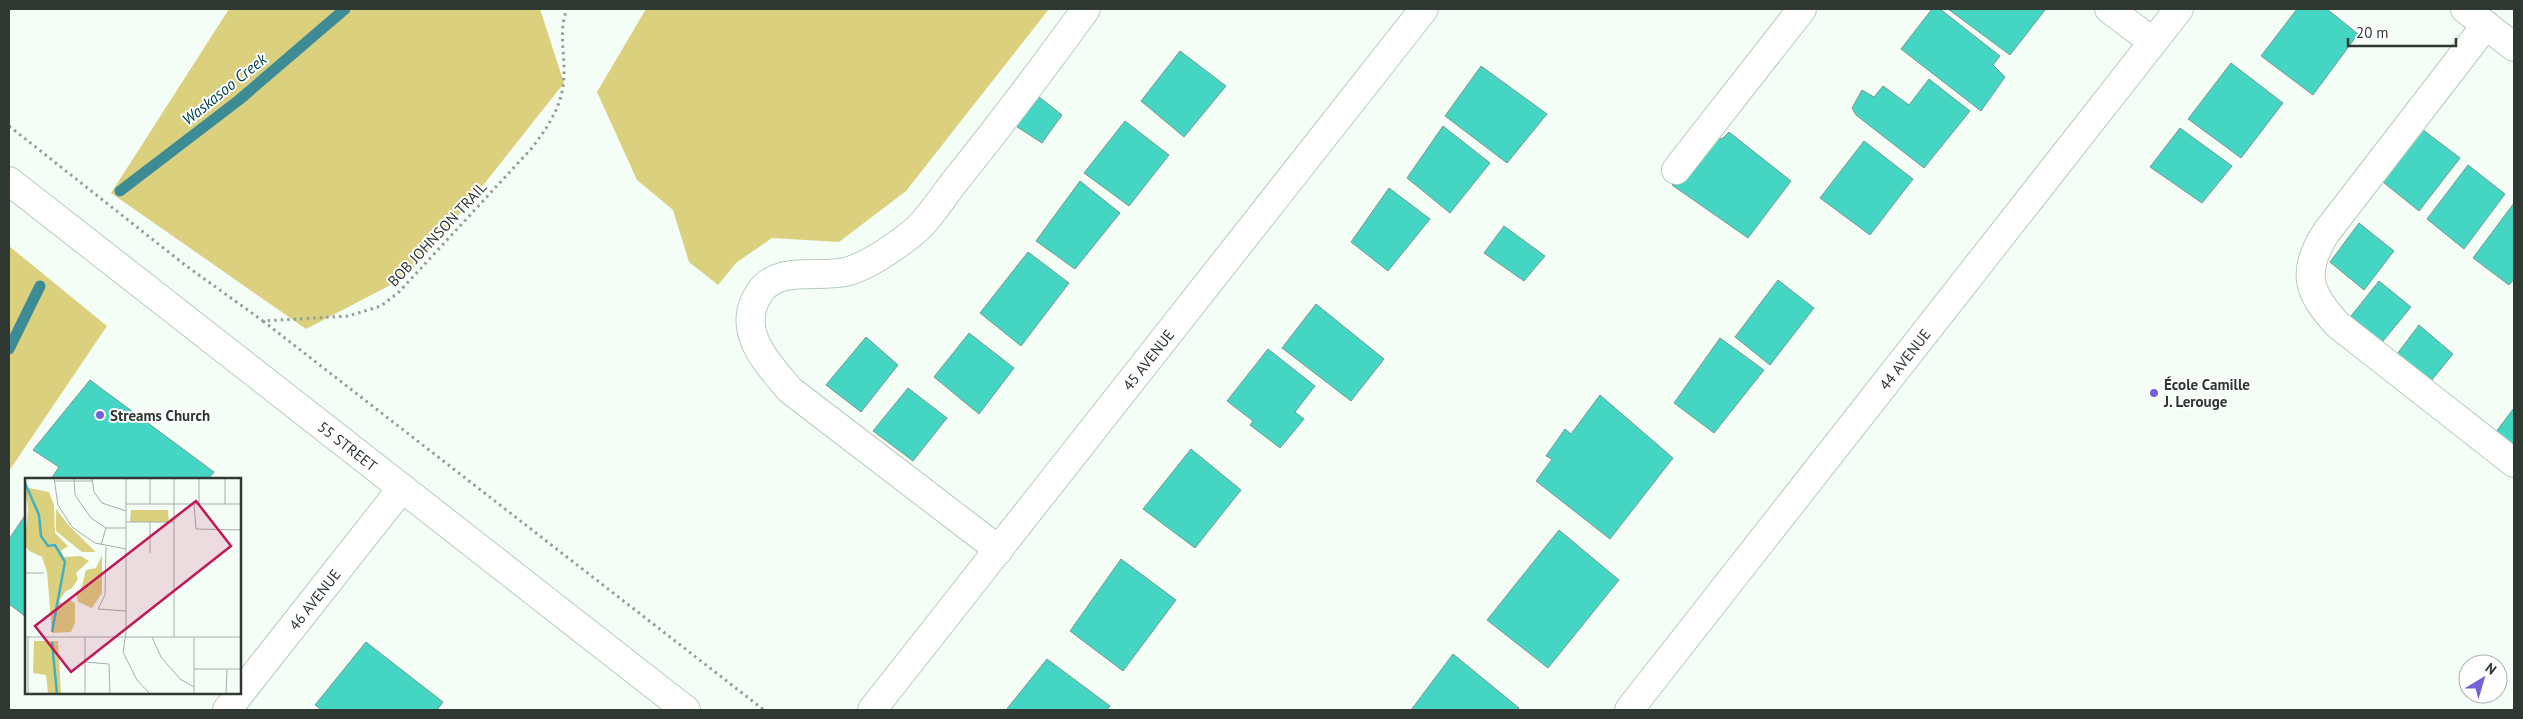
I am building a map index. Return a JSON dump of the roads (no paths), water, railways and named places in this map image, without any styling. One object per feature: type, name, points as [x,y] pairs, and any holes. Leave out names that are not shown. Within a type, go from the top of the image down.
[{"type":"street","points":[[999,550],[790,390],[753,341],[750,313],[758,294],[771,280],[793,275],[847,272],[874,260],[913,234],[1029,89],[1086,9]]},
{"type":"street","name":"45 AVENUE","points":[[872,710],[1424,9]]},
{"type":"street","points":[[1676,170],[1802,9]]},
{"type":"street","points":[[2109,9],[2153,42]]},
{"type":"street","name":"44 AVENUE","points":[[1630,710],[2179,9]]},
{"type":"street","points":[[2514,47],[2475,17],[2325,234],[2316,249],[2310,266],[2312,288],[2320,306],[2338,325],[2514,462]]},
{"type":"street","name":"55 STREET","points":[[9,181],[686,710]]},
{"type":"street","name":"46 AVENUE","points":[[241,692],[402,488]]},
{"type":"street","name":"46 AVENUE","points":[[227,710],[240,694]]},
{"type":"waterway","name":"Waskasoo Creek","points":[[120,191],[239,100],[345,9]]},
{"type":"waterway","name":"Waskasoo Creek","points":[[9,349],[40,286]]},
{"type":"place","name":"École Camille J. Lerouge","points":[[2154,393]]},
{"type":"place","name":"Streams Church","points":[[100,415]]}]
